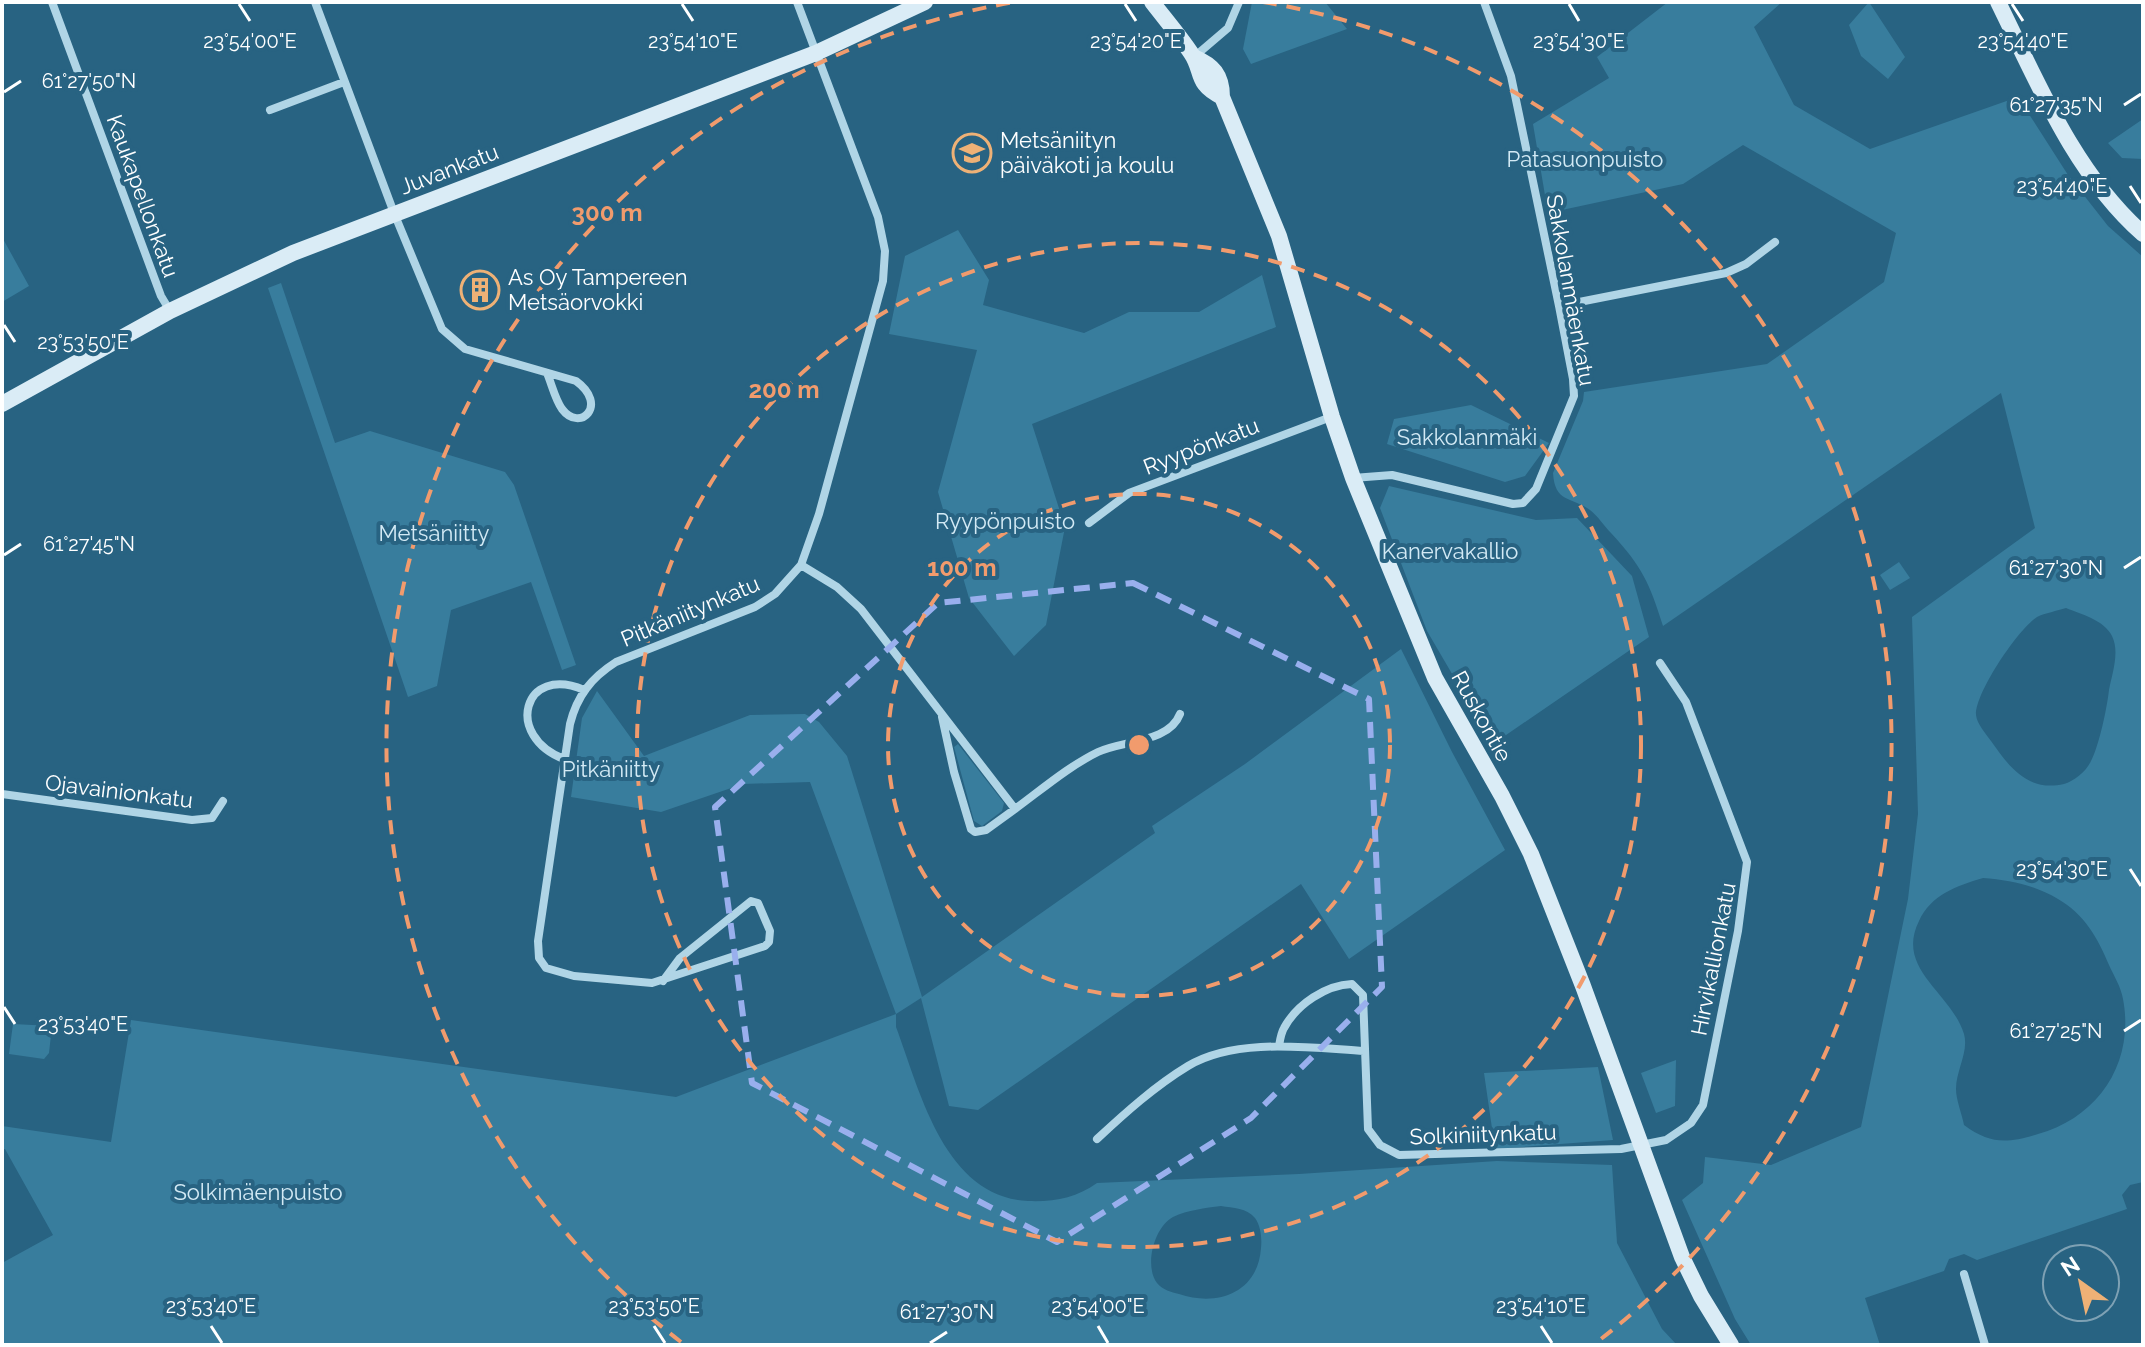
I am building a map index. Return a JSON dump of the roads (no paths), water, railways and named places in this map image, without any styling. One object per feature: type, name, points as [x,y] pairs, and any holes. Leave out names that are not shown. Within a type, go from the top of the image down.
[{"type":"main road","name":"Juvankatu","points":[[2,404],[170,311],[293,253],[816,53],[925,2]]},
{"type":"main road","name":"Ruskontie","points":[[1152,2],[1194,57],[1206,62],[1217,74],[1222,97],[1279,236],[1353,478],[1435,678],[1531,854],[1682,1257],[1731,1345]]},
{"type":"main road","points":[[1998,2],[2066,137],[2107,195],[2143,234]]},
{"type":"street","name":"Kaukapellonkatu","points":[[52,2],[161,296],[170,311]]},
{"type":"street","points":[[315,2],[436,318],[450,338],[465,349],[576,381],[587,389],[592,398],[592,408],[586,415],[578,419],[570,417],[561,408],[547,373]]},
{"type":"street","name":"Pitkäniitynkatu","points":[[663,981],[680,958],[751,901],[758,903],[770,931],[769,942],[765,946],[663,981],[642,984],[553,972],[546,968],[539,958],[542,910],[573,711],[584,690],[599,673],[616,662],[755,607],[775,594],[801,565],[822,502],[883,281],[885,251],[878,217],[797,2]]},
{"type":"street","points":[[1194,57],[1228,28],[1239,2]]},
{"type":"street","name":"Sakkolanmäenkatu","points":[[1353,478],[1392,475],[1513,504],[1523,503],[1536,489],[1574,396],[1559,306],[1511,76],[1484,2]]},
{"type":"street","points":[[270,110],[344,82]]},
{"type":"street","points":[[1559,306],[1726,273],[1746,264],[1775,242]]},
{"type":"street","name":"Ryypönkatu","points":[[1089,523],[1129,493],[1332,417]]},
{"type":"street","points":[[801,565],[837,587],[861,609],[1015,809]]},
{"type":"street","name":"Hirvikallionkatu","points":[[1640,1145],[1666,1140],[1691,1123],[1703,1105],[1738,931],[1747,862],[1686,702],[1660,663]]},
{"type":"street","points":[[564,759],[547,750],[530,732],[528,716],[531,698],[538,690],[563,683],[584,690]]},
{"type":"street","points":[[942,716],[957,783],[971,829],[975,832],[986,830],[1098,752],[1167,731],[1177,722],[1180,714]]},
{"type":"street","name":"Ojavainionkatu","points":[[2,794],[192,820],[212,818],[223,801]]},
{"type":"street","name":"Solkiniitynkatu","points":[[1279,1046],[1284,1028],[1309,1001],[1337,984],[1352,984],[1363,995],[1368,1129],[1380,1145],[1399,1155],[1621,1149],[1640,1145]]},
{"type":"street","points":[[1097,1139],[1190,1065],[1221,1053],[1279,1046],[1364,1051]]},
{"type":"street","points":[[1964,1274],[1985,1345]]},
{"type":"place","name":"Metsäniityn päiväkoti ja koulu","points":[[972,153]]},
{"type":"place","name":"As Oy Tampereen Metsäorvokki","points":[[480,290]]},
{"type":"park label","name":"Patasuonpuisto","points":[[1585,159]]},
{"type":"park label","name":"Sakkolanmäki","points":[[1467,437]]},
{"type":"park label","name":"Ryypönpuisto","points":[[1005,521]]},
{"type":"park label","name":"Metsäniitty","points":[[434,533]]},
{"type":"park label","name":"Kanervakallio","points":[[1450,551]]},
{"type":"park label","name":"Pitkäniitty","points":[[611,769]]},
{"type":"park label","name":"Solkimäenpuisto","points":[[258,1192]]}]
